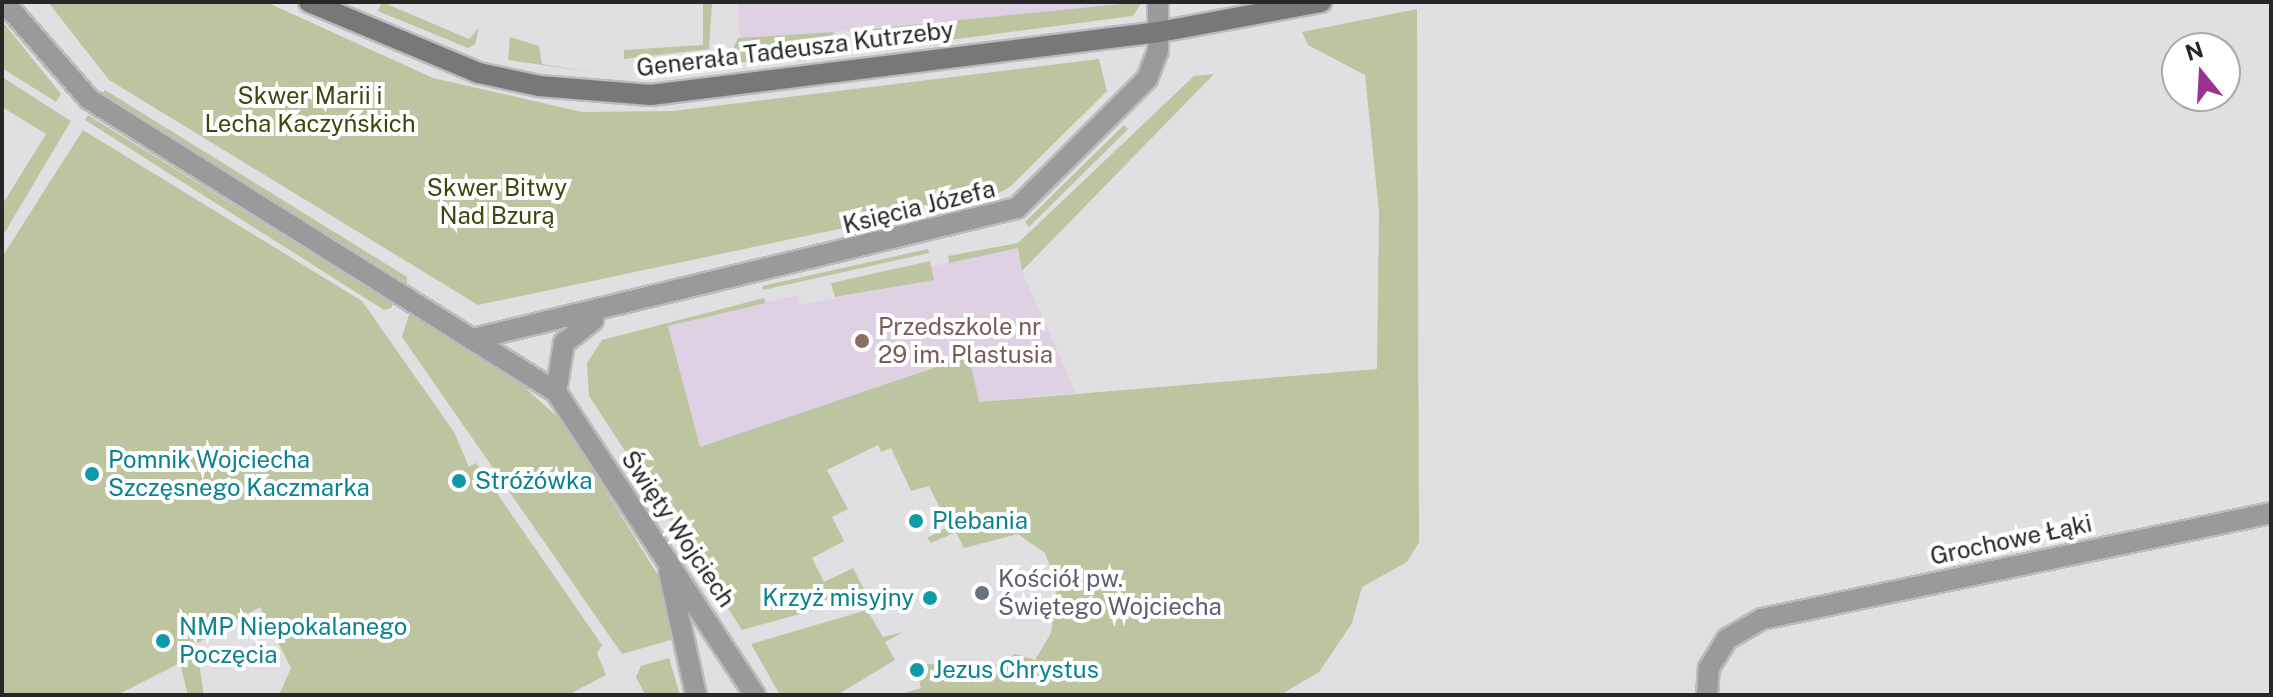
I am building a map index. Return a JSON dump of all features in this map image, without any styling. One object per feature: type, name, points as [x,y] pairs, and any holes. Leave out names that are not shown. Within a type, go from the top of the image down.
[{"type":"street","points":[[4,2],[89,99],[556,392]]},
{"type":"street","name":"Generała Tadeusza Kutrzeby","points":[[309,2],[479,73],[603,94],[682,92],[1159,32],[1321,2]]},
{"type":"street","name":"Księcia Józefa","points":[[473,339],[608,312],[1017,208],[1147,79],[1159,32],[1158,2]]},
{"type":"street","name":"Księcia Józefa","points":[[556,392],[564,343],[608,312]]},
{"type":"street","name":"Święty Wojciech","points":[[556,392],[755,695]]},
{"type":"street","name":"Grochowe Łąki","points":[[1707,695],[1709,668],[1727,639],[1762,619],[2271,513]]},
{"type":"street","points":[[667,560],[696,695]]},
{"type":"shaded area","points":[[737,2],[1120,2],[1120,5],[740,41]]},
{"type":"shaded area","name":"Przedszkole nr 29 im. Plastusia","points":[[1018,243],[1022,271],[1076,393],[978,402],[968,356],[700,447],[668,326],[798,295],[800,305],[934,279],[931,267]]},
{"type":"green space","name":"Skwer Bitwy Nad Bzurą","points":[[48,2],[266,2],[433,78],[582,112],[673,111],[1099,59],[1107,91],[1010,187],[991,197],[478,305],[109,80]]},
{"type":"green space","points":[[382,2],[469,39],[479,28],[475,44],[468,48],[378,11]]},
{"type":"green space","points":[[1142,2],[1133,16],[874,50],[860,30]]},
{"type":"green space","points":[[712,3],[709,49],[624,59],[624,50],[703,45],[703,4]]},
{"type":"green space","points":[[1417,9],[1419,542],[1407,562],[1362,587],[1352,623],[1319,672],[1280,695],[897,695],[921,688],[917,670],[928,664],[993,666],[1015,654],[1035,660],[1051,633],[1057,585],[1045,553],[1018,534],[964,548],[956,532],[931,543],[927,538],[949,526],[929,486],[911,491],[891,448],[881,452],[878,445],[827,470],[848,509],[832,517],[844,541],[812,558],[824,582],[853,568],[867,595],[742,630],[589,396],[587,363],[602,340],[764,298],[766,303],[668,326],[700,447],[969,356],[979,402],[1377,369],[1379,211],[1365,75],[1308,45],[1302,32]]},
{"type":"green space","points":[[2,21],[61,94],[56,102],[2,68]]},
{"type":"green space","points":[[835,32],[817,55],[726,64],[738,38]]},
{"type":"green space","points":[[510,37],[539,46],[542,64],[598,73],[508,60]]},
{"type":"green space","points":[[1214,74],[1022,271],[1018,248],[949,263],[948,256],[1018,243],[1194,76]]},
{"type":"green space","points":[[2,77],[71,121],[2,237],[2,205],[46,134],[2,107]]},
{"type":"green space","points":[[105,90],[407,277],[407,283],[102,94]]},
{"type":"green space","points":[[88,115],[393,304],[391,308],[384,310],[85,120]]},
{"type":"green space","points":[[1124,125],[1128,129],[1029,227],[1025,222]]},
{"type":"green space","points":[[83,130],[362,301],[454,432],[469,467],[476,463],[602,645],[597,653],[606,675],[568,695],[279,695],[291,668],[260,607],[196,644],[204,695],[188,695],[180,663],[117,695],[2,695],[2,257]]},
{"type":"green space","points":[[928,249],[929,253],[763,290],[762,286]]},
{"type":"green space","points":[[930,261],[934,280],[835,297],[831,283]]},
{"type":"green space","points":[[409,314],[521,384],[563,422],[661,580],[671,640],[622,654],[402,337]]},
{"type":"green space","points":[[867,610],[883,637],[903,632],[885,642],[895,660],[837,695],[780,695],[751,644]]},
{"type":"green space","points":[[669,658],[680,695],[645,695],[636,677],[641,666]]},
{"type":"place","name":"Przedszkole nr 29 im. Plastusia","points":[[862,341]]},
{"type":"place","name":"Pomnik Wojciecha Szczęsnego Kaczmarka","points":[[92,474]]},
{"type":"place","name":"Stróżówka","points":[[459,481]]},
{"type":"place","name":"Plebania","points":[[916,521]]},
{"type":"place","name":"Kościół pw. Świętego Wojciecha","points":[[982,593]]},
{"type":"place","name":"Krzyż misyjny","points":[[930,598]]},
{"type":"place","name":"NMP Niepokalanego Poczęcia","points":[[163,641]]},
{"type":"place","name":"Jezus Chrystus","points":[[917,670]]},
{"type":"park label","name":"Skwer Marii i Lecha Kaczyńskich","points":[[310,110]]}]
